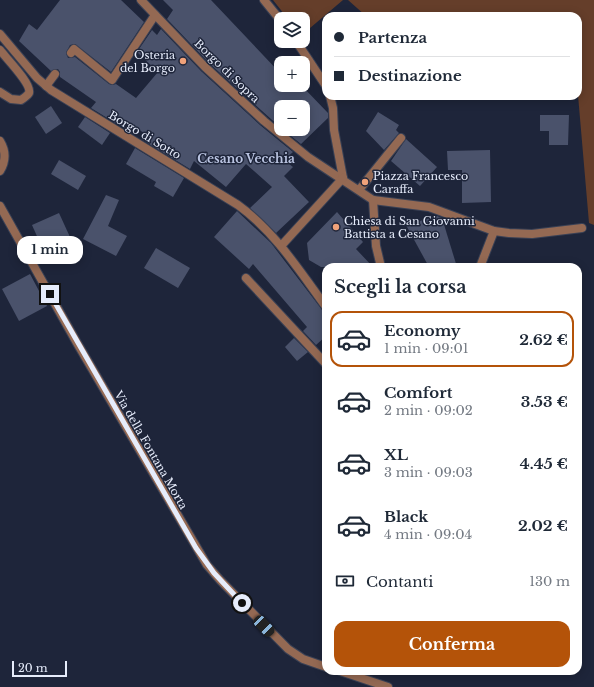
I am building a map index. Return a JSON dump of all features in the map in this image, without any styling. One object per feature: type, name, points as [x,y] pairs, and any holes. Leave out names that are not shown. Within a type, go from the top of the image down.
[{"type":"street","name":"Borgo di Sopra","points":[[141,0],[205,67],[264,121],[308,157],[343,178]]},
{"type":"street","points":[[264,0],[274,13]]},
{"type":"street","points":[[71,53],[74,49],[112,80],[155,15]]},
{"type":"street","name":"Borgo di Sotto","points":[[0,34],[46,86],[238,205],[259,221],[281,246],[322,302]]},
{"type":"street","points":[[301,48],[322,80]]},
{"type":"street","points":[[0,50],[26,82],[29,89],[27,96],[22,100],[11,99],[0,92]]},
{"type":"street","points":[[46,86],[55,74]]},
{"type":"street","points":[[331,100],[334,130],[343,178],[373,200],[429,207],[494,231],[532,234],[582,228]]},
{"type":"street","points":[[360,190],[401,138]]},
{"type":"street","points":[[0,141],[4,151],[4,159],[0,171]]},
{"type":"street","points":[[281,246],[343,178]]},
{"type":"street","points":[[373,200],[376,246],[380,263]]},
{"type":"street","name":"Via della Fontana Morta","points":[[0,206],[81,350],[207,565],[288,650],[303,659],[322,666]]},
{"type":"street","points":[[482,263],[494,231]]},
{"type":"street","points":[[246,278],[322,360]]},
{"type":"street","points":[[352,675],[388,687]]},
{"type":"shaded area","points":[[273,0],[343,0],[329,12],[322,12],[322,18],[310,28],[310,12],[282,12]]},
{"type":"shaded area","points":[[348,0],[594,0],[594,225],[589,223],[578,100],[582,100],[582,12],[362,12]]},
{"type":"building","points":[[60,0],[121,0],[144,22],[111,72],[75,44],[70,45],[66,53],[68,58],[75,57],[109,84],[116,84],[136,98],[158,72],[137,52],[152,30],[157,35],[161,29],[201,71],[260,125],[293,152],[284,160],[293,167],[284,176],[309,202],[276,233],[250,208],[272,187],[246,164],[226,187],[194,161],[190,169],[141,139],[144,133],[121,118],[117,124],[91,108],[96,102],[60,77],[60,72],[58,69],[51,71],[19,41],[29,24],[37,30]]},
{"type":"building","points":[[163,0],[211,0],[274,67],[274,92],[308,92],[328,113],[328,118],[310,135],[310,100],[274,100],[274,122],[209,63],[167,19],[173,10]]},
{"type":"building","points":[[51,106],[62,123],[46,134],[35,117]]},
{"type":"building","points":[[378,112],[399,125],[396,130],[399,133],[384,150],[366,131]]},
{"type":"building","points":[[540,115],[569,115],[568,145],[549,145],[549,131],[540,131]]},
{"type":"building","points":[[85,117],[110,133],[102,145],[78,127]]},
{"type":"building","points":[[291,136],[309,136],[301,144]]},
{"type":"building","points":[[406,139],[437,167],[420,186],[391,161]]},
{"type":"building","points":[[135,148],[184,178],[173,197],[154,186],[156,182],[126,164]]},
{"type":"building","points":[[490,150],[491,202],[462,203],[462,170],[448,170],[447,151]]},
{"type":"building","points":[[59,160],[86,176],[78,190],[51,174]]},
{"type":"building","points":[[106,195],[119,200],[108,226],[127,236],[116,256],[83,239]]},
{"type":"building","points":[[237,211],[271,243],[322,310],[322,340],[316,345],[303,331],[307,327],[253,264],[249,269],[214,237]]},
{"type":"building","name":"Chiesa di San Giovanni Battista a Cesano","points":[[337,212],[363,242],[356,249],[369,263],[322,263],[321,267],[309,260],[307,243]]},
{"type":"building","points":[[59,213],[75,248],[48,261],[32,225]]},
{"type":"building","points":[[437,216],[442,218],[456,263],[427,263],[406,225]]},
{"type":"building","points":[[156,248],[190,268],[178,288],[144,268]]},
{"type":"building","points":[[30,274],[47,306],[19,321],[2,289]]},
{"type":"building","points":[[294,338],[308,352],[297,361],[285,347]]},
{"type":"place","name":"Osteria del Borgo","points":[[183,61]]},
{"type":"place","name":"Piazza Francesco Caraffa","points":[[365,182]]},
{"type":"place","name":"Chiesa di San Giovanni Battista a Cesano","points":[[336,227]]},
{"type":"district","name":"Cesano Vecchia","points":[[246,159]]},
{"type":"route","points":[[50,294],[196,548],[207,565],[242,603]]}]
